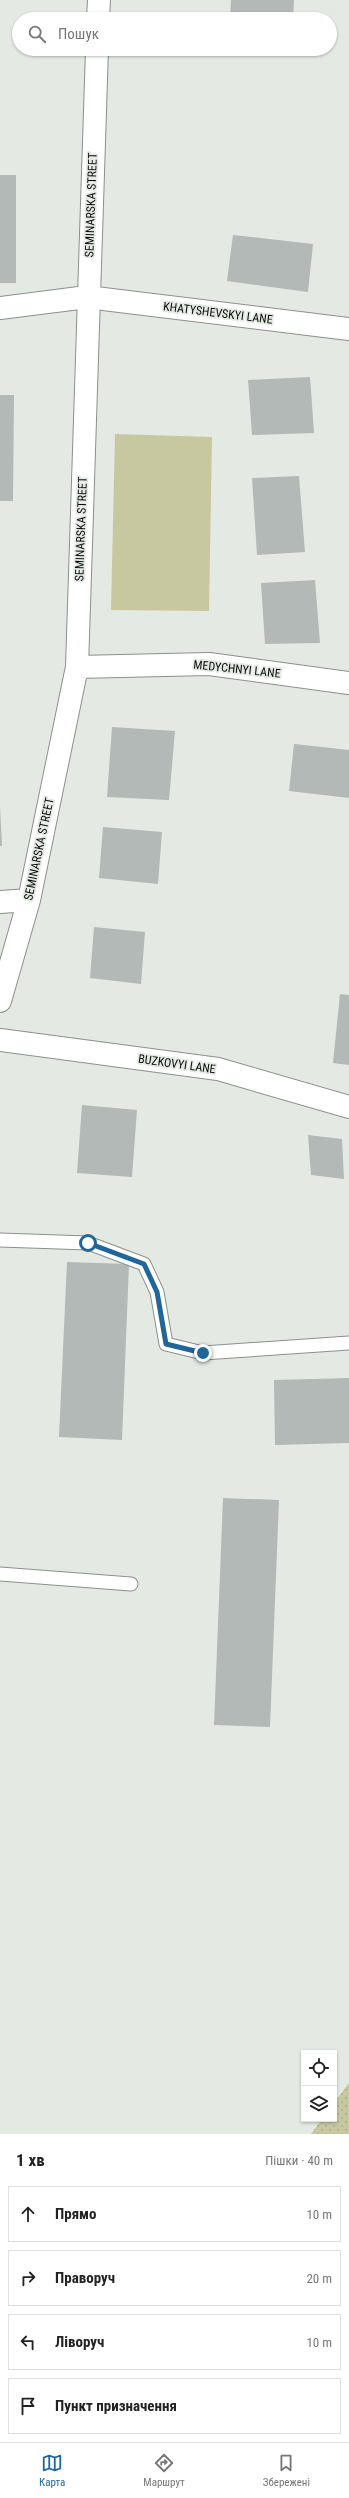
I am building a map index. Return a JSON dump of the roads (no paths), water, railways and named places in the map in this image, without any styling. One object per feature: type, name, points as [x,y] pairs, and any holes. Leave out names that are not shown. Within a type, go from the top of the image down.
[{"type":"street","points":[[98,12],[99,0]]},
{"type":"street","name":"SEMINARSKA STREET","points":[[0,1000],[29,900],[77,667],[87,297],[97,56]]},
{"type":"street","name":"KHATYSHEVSKYI LANE","points":[[0,308],[87,297],[349,329]]},
{"type":"street","name":"MEDYCHNYI LANE","points":[[77,667],[208,664],[349,683]]},
{"type":"street","points":[[0,902],[29,900]]},
{"type":"street","name":"BUZKOVYI LANE","points":[[0,1040],[218,1069],[337,1105],[349,1107]]},
{"type":"lane","points":[[0,1240],[88,1243],[144,1264],[157,1292],[166,1344],[203,1353],[349,1343]]},
{"type":"lane","points":[[0,1574],[131,1584]]}]
